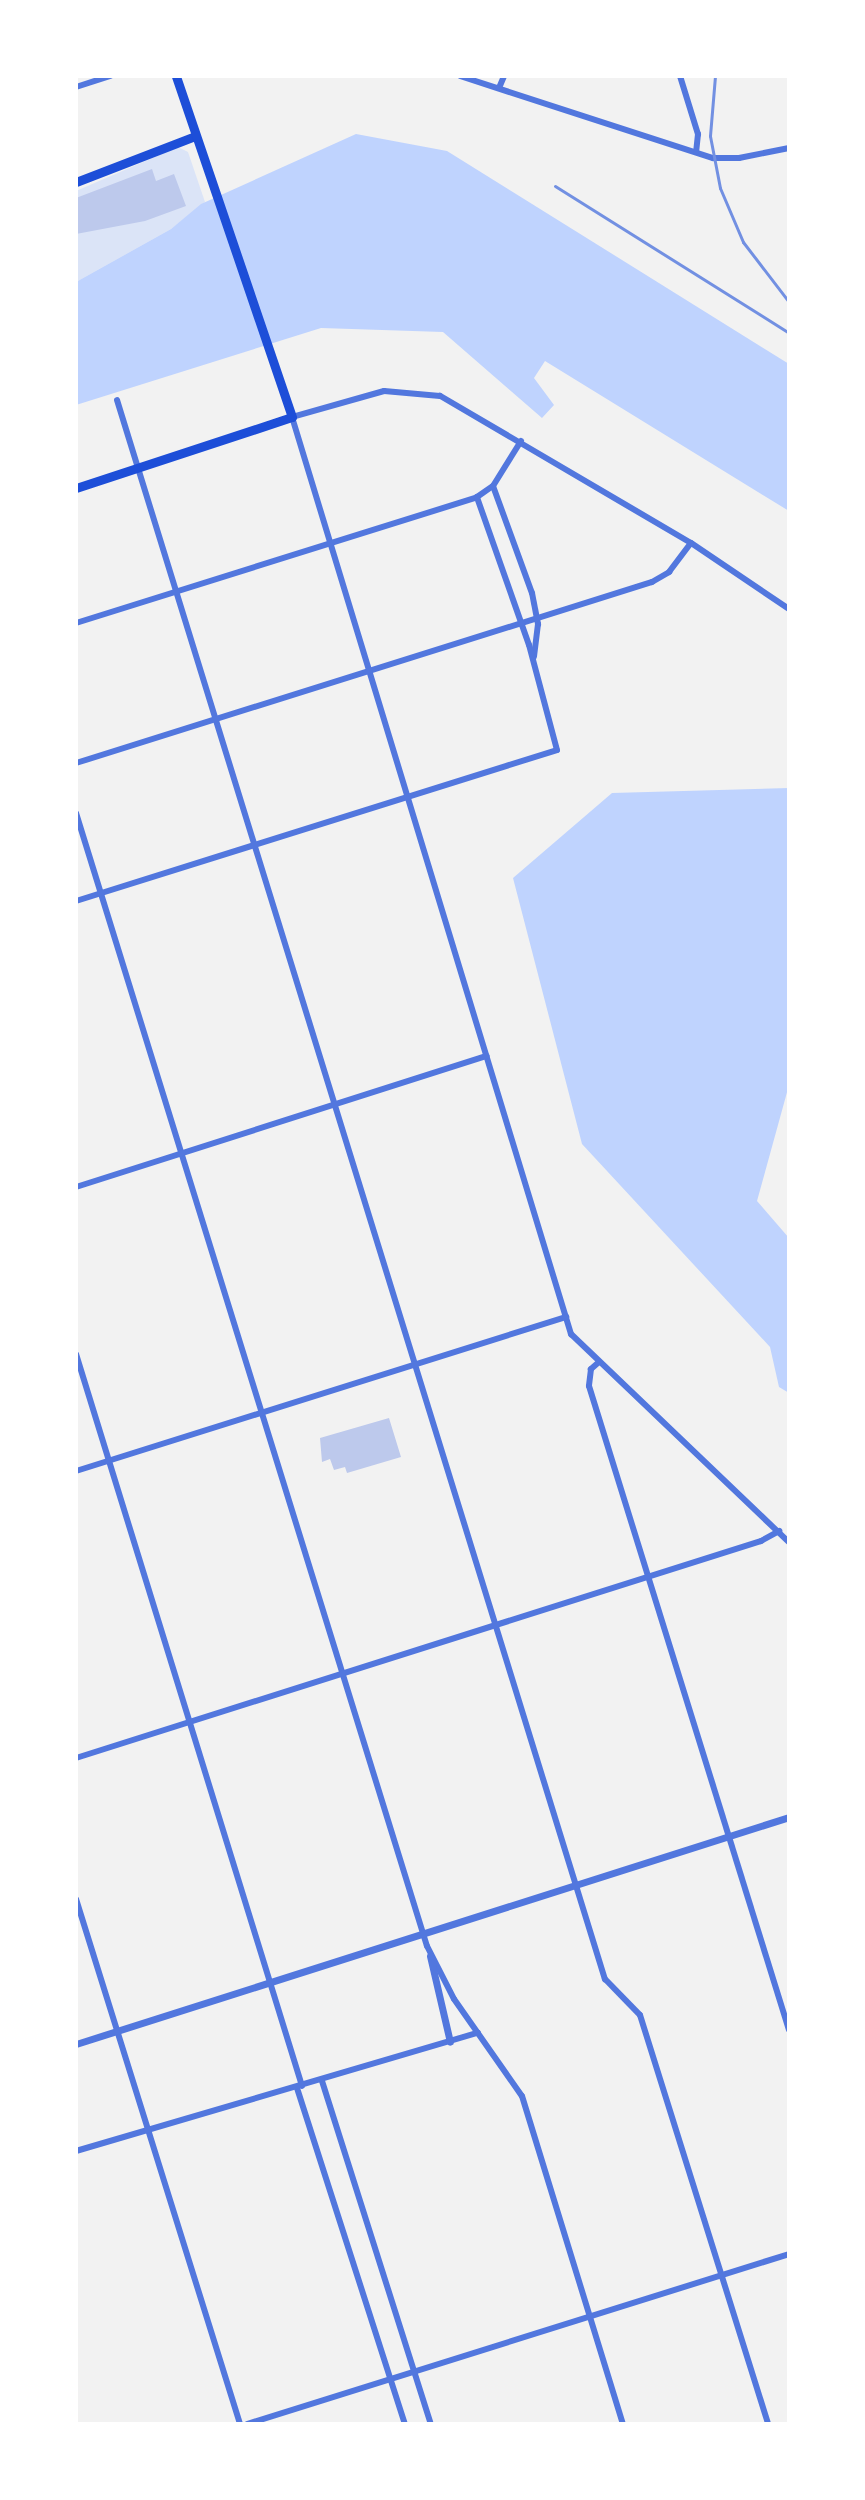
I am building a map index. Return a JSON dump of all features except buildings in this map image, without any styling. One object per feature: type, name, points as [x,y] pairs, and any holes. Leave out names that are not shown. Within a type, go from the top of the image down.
[{"type":"main road","points":[[76,488],[292,417],[176,76]]},
{"type":"main road","points":[[76,182],[195,136]]},
{"type":"street","points":[[76,87],[110,76]]},
{"type":"street","points":[[460,76],[696,152],[739,158],[789,148]]},
{"type":"street","points":[[486,84],[489,76]]},
{"type":"street","points":[[499,88],[504,76]]},
{"type":"street","points":[[680,76],[698,134],[696,152]]},
{"type":"street","points":[[789,609],[691,543],[457,403],[405,391],[359,395],[292,417],[571,1334],[789,1542]]},
{"type":"street","points":[[117,400],[605,1979],[640,2015],[768,2424]]},
{"type":"street","points":[[76,623],[477,497],[493,486],[521,441]]},
{"type":"street","points":[[493,486],[503,503],[537,617],[533,660]]},
{"type":"street","points":[[76,901],[557,750],[533,660],[477,497]]},
{"type":"street","points":[[76,763],[652,582],[669,572],[691,543]]},
{"type":"street","points":[[76,813],[430,1956],[450,2042]]},
{"type":"street","points":[[76,1187],[487,1056]]},
{"type":"street","points":[[76,1471],[566,1317]]},
{"type":"street","points":[[76,1354],[405,2424]]},
{"type":"street","points":[[599,1362],[591,1369],[589,1386],[789,2030]]},
{"type":"street","points":[[76,1758],[649,1576],[779,1531]]},
{"type":"street","points":[[76,2044],[789,1817]]},
{"type":"street","points":[[76,1899],[240,2424]]},
{"type":"street","points":[[430,1956],[522,2096],[623,2424]]},
{"type":"street","points":[[76,2151],[478,2033]]},
{"type":"street","points":[[322,2081],[431,2424]]},
{"type":"street","points":[[247,2424],[789,2254]]},
{"type":"shaded area","points":[[178,147],[188,152],[205,202],[171,229],[76,282],[76,191]]},
{"type":"water","points":[[356,134],[447,151],[789,364],[789,511],[545,361],[534,378],[554,405],[542,418],[443,332],[321,328],[76,405],[76,282],[171,229],[201,204]]},
{"type":"water","points":[[789,788],[789,1085],[757,1201],[789,1238],[789,1393],[779,1387],[770,1347],[582,1144],[513,878],[612,793]]},
{"type":"railway","points":[[715,76],[710,136],[720,188],[743,242],[789,302]]},
{"type":"railway","points":[[555,186],[789,333]]}]
